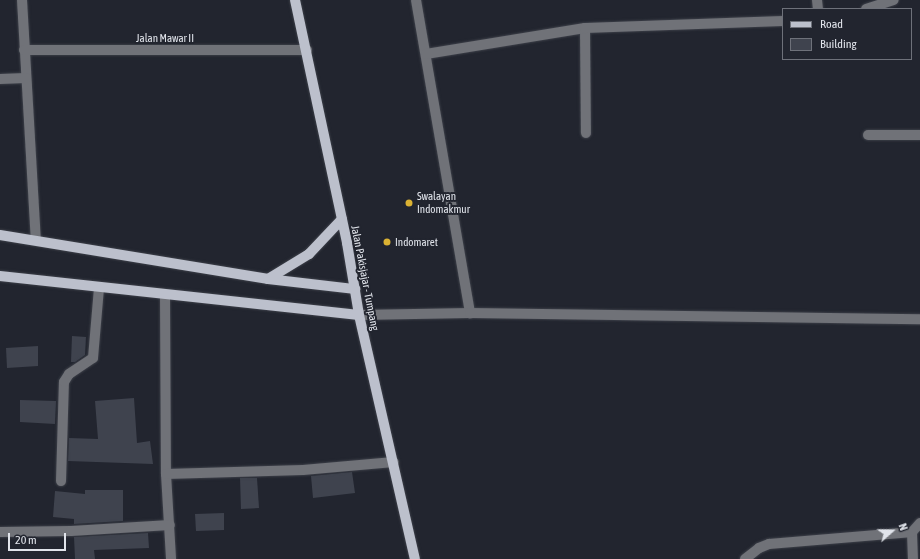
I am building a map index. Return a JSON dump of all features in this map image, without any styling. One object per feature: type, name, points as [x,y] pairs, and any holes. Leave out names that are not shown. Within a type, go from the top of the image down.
[{"type":"main road","name":"Jalan Pakisjajar - Tumpang","points":[[296,0],[342,218],[359,315],[416,559]]},
{"type":"main road","points":[[268,279],[309,254],[342,218]]},
{"type":"main road","points":[[0,235],[268,279],[355,288]]},
{"type":"main road","points":[[0,276],[99,288],[359,315]]},
{"type":"street","points":[[22,0],[36,240]]},
{"type":"street","points":[[416,0],[470,313]]},
{"type":"street","points":[[869,8],[894,0]]},
{"type":"street","points":[[426,54],[585,28],[782,21]]},
{"type":"street","points":[[585,28],[586,133]]},
{"type":"street","name":"Jalan Mawar II","points":[[24,50],[307,50]]},
{"type":"street","points":[[0,79],[26,78]]},
{"type":"street","points":[[868,135],[920,135]]},
{"type":"street","points":[[61,481],[64,382],[69,374],[93,358],[99,288]]},
{"type":"street","points":[[165,295],[166,474],[171,559]]},
{"type":"street","points":[[359,315],[470,313],[920,320]]},
{"type":"street","points":[[166,474],[303,470],[394,462]]},
{"type":"street","points":[[745,559],[759,548],[769,544],[912,532],[920,523]]},
{"type":"street","points":[[0,532],[71,532],[170,525]]},
{"type":"street","points":[[912,532],[913,559]]},
{"type":"building","points":[[72,336],[86,337],[85,355],[75,362],[71,362]]},
{"type":"building","points":[[38,346],[38,366],[7,368],[6,348]]},
{"type":"building","points":[[134,398],[137,443],[150,441],[153,464],[68,461],[69,438],[98,439],[95,401]]},
{"type":"building","points":[[20,400],[56,401],[55,424],[20,422]]},
{"type":"building","points":[[352,472],[355,493],[313,498],[311,476]]},
{"type":"building","points":[[240,478],[257,478],[259,508],[241,509]]},
{"type":"building","points":[[85,490],[123,490],[123,521],[74,524],[74,519],[53,517],[55,491],[85,494]]},
{"type":"building","points":[[224,513],[224,530],[196,531],[195,514]]},
{"type":"building","points":[[148,533],[149,548],[94,550],[95,559],[75,559],[74,537]]},
{"type":"place","name":"Swalayan Indomakmur","points":[[409,203]]},
{"type":"place","name":"Indomaret","points":[[387,242]]}]
